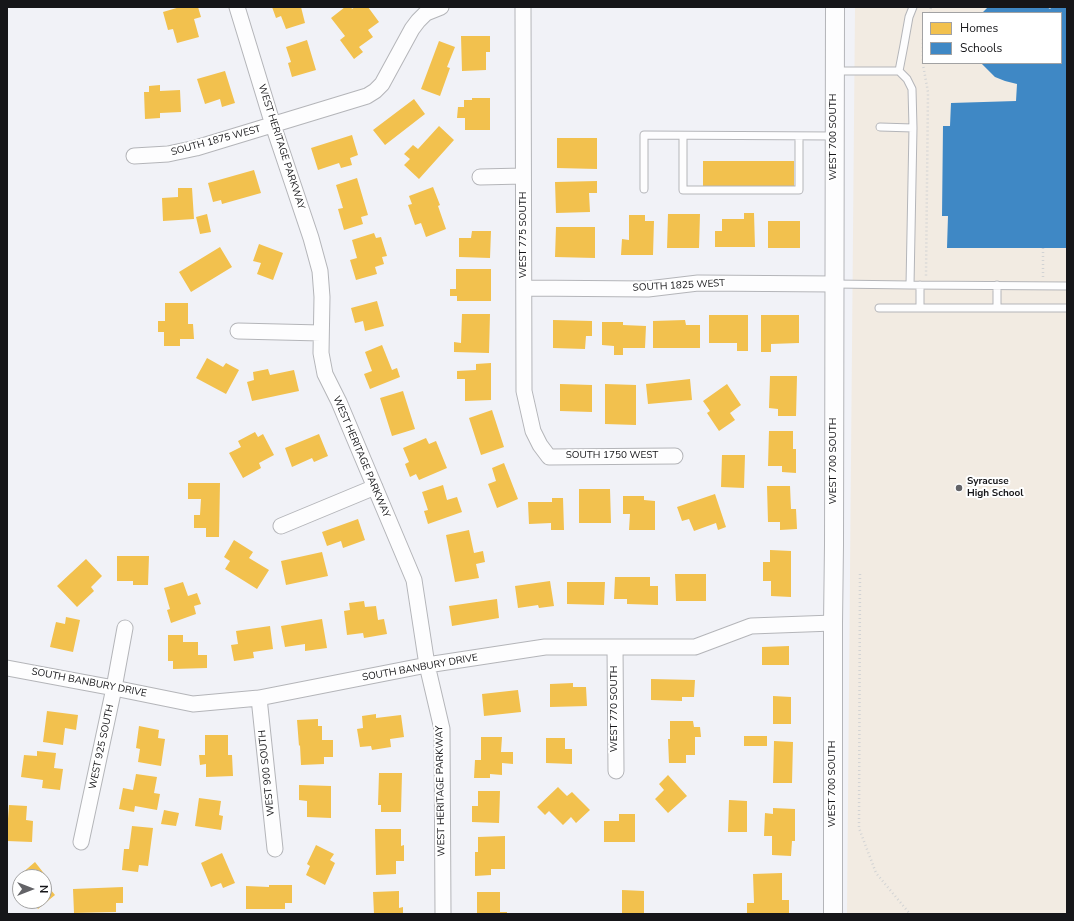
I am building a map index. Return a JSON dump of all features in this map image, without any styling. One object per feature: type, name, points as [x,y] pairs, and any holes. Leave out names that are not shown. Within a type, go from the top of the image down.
[{"type":"street","name":"WEST HERITAGE PARKWAY","points":[[237,7],[273,125],[311,238],[320,271],[322,297],[321,353],[325,374],[414,580],[427,665],[442,729],[443,914]]},
{"type":"street","name":"SOUTH 1875 WEST","points":[[134,156],[168,154],[196,148],[363,97],[375,91],[382,84],[412,29],[418,21],[426,13],[441,7]]},
{"type":"street","name":"WEST 775 SOUTH","points":[[523,7],[524,391],[533,431],[548,457]]},
{"type":"street","name":"WEST 700 SOUTH","points":[[833,914],[834,7]]},
{"type":"street","points":[[480,177],[523,176]]},
{"type":"street","name":"SOUTH 1825 WEST","points":[[524,288],[648,289],[698,283],[834,284]]},
{"type":"street","points":[[238,331],[321,333]]},
{"type":"street","name":"SOUTH 1750 WEST","points":[[548,457],[675,456]]},
{"type":"street","points":[[281,526],[374,487]]},
{"type":"street","name":"SOUTH BANBURY DRIVE","points":[[7,668],[193,704],[259,698],[427,665],[545,647],[695,647],[751,626],[833,623]]},
{"type":"street","name":"WEST 925 SOUTH","points":[[81,842],[114,688],[125,628]]},
{"type":"street","name":"WEST 770 SOUTH","points":[[615,647],[616,771]]},
{"type":"street","name":"WEST 900 SOUTH","points":[[259,698],[275,849]]},
{"type":"lane","points":[[899,71],[909,17],[913,7]]},
{"type":"lane","points":[[834,71],[899,71],[907,79],[912,89],[913,128],[910,285]]},
{"type":"lane","points":[[880,127],[913,128]]},
{"type":"lane","points":[[644,189],[644,136],[834,136]]},
{"type":"lane","points":[[683,136],[683,190],[798,190],[799,136]]},
{"type":"lane","points":[[834,284],[1067,286]]},
{"type":"lane","points":[[920,285],[920,308]]},
{"type":"lane","points":[[997,285],[997,308]]},
{"type":"lane","points":[[880,308],[1067,308]]},
{"type":"path","points":[[923,64],[928,92],[926,280]]},
{"type":"path","points":[[1043,248],[1043,281]]},
{"type":"path","points":[[860,574],[859,828],[876,873],[910,914]]},
{"type":"shaded area","name":"Syracuse High School","points":[[855,7],[1067,7],[1067,914],[847,914]]},
{"type":"building: Homes","points":[[180,7],[198,7],[201,17],[194,19],[199,37],[177,43],[173,29],[168,30],[163,12]]},
{"type":"building: Homes","points":[[272,7],[301,7],[305,23],[286,29],[281,16],[276,18]]},
{"type":"building: Homes","points":[[345,7],[351,7],[352,9],[355,7],[368,7],[379,22],[368,30],[373,37],[359,47],[363,52],[354,59],[340,40],[345,36],[331,18]]},
{"type":"building: Homes","points":[[461,36],[490,36],[490,52],[486,52],[486,70],[462,71]]},
{"type":"building: Homes","points":[[307,40],[316,70],[292,77],[288,63],[291,62],[286,47]]},
{"type":"building: Homes","points":[[439,41],[455,47],[447,67],[450,68],[440,96],[421,89]]},
{"type":"building: Homes","points":[[225,71],[235,103],[222,107],[220,99],[205,104],[197,79]]},
{"type":"building: Homes","points":[[160,85],[160,91],[180,90],[181,112],[160,113],[160,118],[145,119],[144,92],[149,92],[149,86]]},
{"type":"building: Homes","points":[[472,98],[490,98],[490,130],[465,130],[465,118],[457,118],[458,107],[464,107],[464,100],[472,100]]},
{"type":"building: Homes","points":[[414,99],[425,114],[385,145],[373,130]]},
{"type":"building: Homes","points":[[439,126],[454,140],[419,179],[404,165],[410,159],[404,154],[413,145],[418,149]]},
{"type":"building: Homes","points":[[352,135],[358,155],[350,158],[352,165],[341,168],[339,163],[318,170],[311,148]]},
{"type":"building: Homes","points":[[557,138],[597,138],[597,169],[557,168]]},
{"type":"building: Homes","points":[[703,161],[794,161],[794,187],[703,187]]},
{"type":"building: Homes","points":[[254,170],[261,193],[222,204],[221,200],[213,202],[208,183]]},
{"type":"building: Homes","points":[[357,178],[368,215],[361,217],[363,224],[344,230],[338,209],[343,208],[336,185]]},
{"type":"building: Homes","points":[[597,181],[597,193],[589,193],[590,212],[556,213],[555,182]]},
{"type":"building: Homes","points":[[433,187],[440,205],[438,206],[446,229],[426,237],[421,223],[415,225],[408,205],[412,204],[409,196]]},
{"type":"building: Homes","points":[[178,188],[192,188],[194,219],[163,221],[162,198],[178,197]]},
{"type":"building: Homes","points":[[744,213],[754,213],[755,247],[715,247],[715,231],[722,231],[722,219],[744,219]]},
{"type":"building: Homes","points":[[207,214],[211,232],[200,234],[196,217]]},
{"type":"building: Homes","points":[[668,214],[700,214],[699,248],[667,248]]},
{"type":"building: Homes","points":[[629,215],[645,215],[645,221],[654,221],[653,255],[621,255],[622,239],[629,240]]},
{"type":"building: Homes","points":[[768,221],[800,221],[800,248],[768,248]]},
{"type":"building: Homes","points":[[556,227],[595,227],[595,258],[555,257]]},
{"type":"building: Homes","points":[[472,231],[491,231],[490,258],[459,257],[459,238],[471,238]]},
{"type":"building: Homes","points":[[374,233],[376,238],[381,237],[387,256],[382,257],[384,264],[375,267],[377,274],[356,280],[350,260],[357,258],[352,240]]},
{"type":"building: Homes","points":[[259,244],[283,253],[273,280],[257,274],[261,263],[253,261]]},
{"type":"building: Homes","points":[[220,247],[232,267],[191,292],[179,272]]},
{"type":"building: Homes","points":[[456,269],[491,269],[491,301],[457,301],[457,296],[450,296],[450,289],[456,289]]},
{"type":"building: Homes","points":[[377,301],[384,326],[365,331],[363,321],[355,323],[351,308]]},
{"type":"building: Homes","points":[[165,303],[188,303],[188,324],[193,324],[194,339],[180,339],[180,346],[164,346],[164,332],[158,332],[158,321],[165,321]]},
{"type":"building: Homes","points":[[462,314],[490,314],[489,353],[454,352],[454,342],[461,343]]},
{"type":"building: Homes","points":[[709,315],[748,315],[748,351],[737,351],[737,343],[709,343]]},
{"type":"building: Homes","points":[[761,315],[799,315],[799,343],[771,344],[771,352],[761,352]]},
{"type":"building: Homes","points":[[553,320],[592,321],[592,336],[586,336],[585,349],[553,348]]},
{"type":"building: Homes","points":[[685,320],[686,325],[700,325],[700,348],[653,348],[653,321]]},
{"type":"building: Homes","points":[[602,322],[623,322],[623,325],[646,326],[645,348],[623,348],[623,355],[614,355],[614,346],[602,345]]},
{"type":"building: Homes","points":[[382,345],[392,370],[397,368],[400,377],[370,389],[364,374],[372,371],[365,352]]},
{"type":"building: Homes","points":[[207,358],[223,367],[226,363],[239,370],[226,394],[196,378]]},
{"type":"building: Homes","points":[[491,363],[491,400],[465,401],[465,379],[457,379],[457,371],[476,370],[476,364]]},
{"type":"building: Homes","points":[[268,369],[270,375],[294,370],[299,391],[252,401],[247,382],[254,380],[253,372]]},
{"type":"building: Homes","points":[[770,376],[797,376],[796,416],[778,416],[778,409],[769,408]]},
{"type":"building: Homes","points":[[690,379],[692,400],[648,404],[646,384]]},
{"type":"building: Homes","points":[[560,384],[592,385],[592,412],[560,411]]},
{"type":"building: Homes","points":[[605,384],[636,385],[636,425],[605,424]]},
{"type":"building: Homes","points":[[727,384],[741,405],[730,413],[735,420],[719,431],[707,413],[710,411],[703,401]]},
{"type":"building: Homes","points":[[403,391],[415,429],[392,436],[380,398]]},
{"type":"building: Homes","points":[[492,410],[504,447],[481,455],[469,418]]},
{"type":"building: Homes","points":[[769,431],[793,431],[793,449],[796,449],[796,473],[782,472],[782,466],[768,466]]},
{"type":"building: Homes","points":[[255,432],[258,437],[263,434],[274,455],[259,463],[261,468],[243,478],[229,453],[241,447],[238,441]]},
{"type":"building: Homes","points":[[319,434],[328,456],[314,462],[312,458],[292,467],[285,448]]},
{"type":"building: Homes","points":[[426,438],[429,444],[436,441],[447,468],[419,480],[416,474],[410,477],[405,464],[409,462],[403,448]]},
{"type":"building: Homes","points":[[722,455],[745,455],[744,488],[721,487]]},
{"type":"building: Homes","points":[[504,463],[518,499],[497,508],[488,484],[496,481],[492,468]]},
{"type":"building: Homes","points":[[188,483],[220,483],[219,537],[206,537],[206,528],[194,528],[194,515],[200,515],[201,499],[188,499]]},
{"type":"building: Homes","points":[[443,485],[447,500],[457,497],[462,512],[428,524],[424,511],[428,510],[422,492]]},
{"type":"building: Homes","points":[[767,486],[790,486],[791,509],[796,509],[797,529],[780,530],[780,522],[768,522]]},
{"type":"building: Homes","points":[[579,489],[610,489],[611,523],[579,523]]},
{"type":"building: Homes","points":[[715,494],[726,527],[718,530],[716,523],[694,531],[689,519],[682,521],[677,507]]},
{"type":"building: Homes","points":[[623,496],[644,496],[644,500],[655,501],[655,530],[629,530],[630,514],[623,514]]},
{"type":"building: Homes","points":[[552,498],[563,498],[564,530],[551,530],[551,523],[529,524],[528,502],[552,502]]},
{"type":"building: Homes","points":[[358,519],[365,540],[343,548],[341,541],[327,546],[322,532]]},
{"type":"building: Homes","points":[[469,530],[474,553],[483,551],[485,562],[476,564],[479,578],[455,582],[446,535]]},
{"type":"building: Homes","points":[[234,540],[253,552],[249,558],[269,570],[257,589],[225,569],[230,561],[224,557]]},
{"type":"building: Homes","points":[[770,550],[791,551],[791,597],[771,596],[771,581],[763,581],[763,562],[770,562]]},
{"type":"building: Homes","points":[[322,552],[328,576],[286,585],[281,561]]},
{"type":"building: Homes","points":[[117,556],[149,556],[148,585],[133,585],[133,581],[117,581]]},
{"type":"building: Homes","points":[[86,559],[102,576],[91,587],[94,591],[77,607],[57,586]]},
{"type":"building: Homes","points":[[675,574],[706,574],[706,601],[676,601]]},
{"type":"building: Homes","points":[[615,577],[650,577],[650,586],[658,586],[658,605],[627,604],[627,599],[614,599]]},
{"type":"building: Homes","points":[[550,581],[554,606],[539,608],[538,605],[518,608],[515,586]]},
{"type":"building: Homes","points":[[183,582],[188,596],[197,593],[201,604],[194,606],[196,614],[171,623],[167,610],[170,609],[164,588]]},
{"type":"building: Homes","points":[[567,582],[605,582],[604,605],[567,604]]},
{"type":"building: Homes","points":[[497,599],[499,618],[452,626],[449,606]]},
{"type":"building: Homes","points":[[364,601],[365,607],[376,606],[378,620],[384,619],[387,634],[364,638],[363,633],[347,635],[344,611],[350,610],[349,603]]},
{"type":"building: Homes","points":[[66,617],[80,620],[73,652],[50,647],[56,622],[65,624]]},
{"type":"building: Homes","points":[[322,619],[327,648],[305,651],[305,644],[285,647],[281,626]]},
{"type":"building: Homes","points":[[270,626],[273,649],[253,652],[254,658],[234,661],[231,645],[238,644],[236,631]]},
{"type":"building: Homes","points":[[168,635],[183,635],[183,642],[198,642],[198,655],[207,655],[207,668],[173,669],[173,661],[168,661]]},
{"type":"building: Homes","points":[[789,646],[789,665],[762,665],[762,647]]},
{"type":"building: Homes","points":[[651,679],[695,680],[694,697],[682,697],[682,701],[651,700]]},
{"type":"building: Homes","points":[[573,683],[573,687],[586,687],[587,706],[550,707],[550,684]]},
{"type":"building: Homes","points":[[518,690],[521,712],[484,716],[482,694]]},
{"type":"building: Homes","points":[[773,696],[791,697],[791,724],[773,724]]},
{"type":"building: Homes","points":[[47,711],[78,715],[76,730],[65,728],[63,745],[43,742]]},
{"type":"building: Homes","points":[[376,714],[376,718],[401,715],[404,737],[390,739],[391,747],[372,750],[371,746],[360,747],[357,729],[363,728],[362,716]]},
{"type":"building: Homes","points":[[318,719],[318,726],[322,726],[322,740],[333,740],[333,757],[324,757],[324,764],[301,765],[297,720]]},
{"type":"building: Homes","points":[[670,721],[693,721],[694,727],[700,727],[701,737],[695,737],[695,755],[686,755],[686,763],[669,763],[668,739],[670,739]]},
{"type":"building: Homes","points":[[139,726],[159,730],[158,738],[165,739],[161,766],[138,762],[140,749],[136,748]]},
{"type":"building: Homes","points":[[205,735],[228,735],[228,755],[232,755],[233,776],[206,777],[206,764],[200,765],[199,755],[205,755]]},
{"type":"building: Homes","points":[[744,736],[767,736],[767,746],[744,746]]},
{"type":"building: Homes","points":[[481,737],[502,737],[501,752],[513,752],[513,764],[502,763],[502,775],[490,774],[490,778],[474,778],[475,760],[481,760]]},
{"type":"building: Homes","points":[[546,738],[565,738],[565,749],[572,749],[572,764],[546,763]]},
{"type":"building: Homes","points":[[774,741],[793,742],[792,783],[773,783]]},
{"type":"building: Homes","points":[[37,751],[56,753],[54,768],[63,769],[60,790],[42,788],[43,780],[21,777],[24,755],[37,756]]},
{"type":"building: Homes","points":[[379,773],[402,773],[401,812],[381,812],[381,805],[378,805]]},
{"type":"building: Homes","points":[[136,774],[157,777],[154,793],[160,794],[157,810],[135,806],[134,812],[119,809],[123,788],[133,790]]},
{"type":"building: Homes","points":[[668,775],[687,796],[668,813],[655,799],[664,790],[659,784]]},
{"type":"building: Homes","points":[[299,785],[331,786],[331,818],[307,817],[307,801],[299,800]]},
{"type":"building: Homes","points":[[558,787],[567,796],[572,792],[590,810],[576,823],[571,817],[563,825],[549,811],[545,815],[537,807]]},
{"type":"building: Homes","points":[[478,791],[500,791],[499,823],[472,822],[472,806],[478,806]]},
{"type":"building: Homes","points":[[199,798],[221,801],[219,815],[223,816],[221,830],[195,826]]},
{"type":"building: Homes","points":[[729,800],[747,801],[747,832],[728,832]]},
{"type":"building: Homes","points":[[9,805],[27,806],[26,820],[33,821],[32,842],[7,841],[7,819]]},
{"type":"building: Homes","points":[[773,808],[795,809],[795,841],[792,841],[791,856],[772,855],[772,836],[764,836],[765,813],[773,814]]},
{"type":"building: Homes","points":[[164,810],[179,813],[176,826],[161,824]]},
{"type":"building: Homes","points":[[619,814],[635,814],[635,842],[604,842],[604,821],[619,821]]},
{"type":"building: Homes","points":[[132,826],[153,828],[148,866],[139,865],[138,872],[122,870],[124,849],[129,849]]},
{"type":"building: Homes","points":[[375,829],[401,829],[401,846],[404,845],[404,861],[396,861],[396,874],[376,875]]},
{"type":"building: Homes","points":[[505,836],[505,869],[491,869],[491,875],[475,876],[475,852],[478,852],[478,837]]},
{"type":"building: Homes","points":[[316,845],[334,854],[330,860],[335,863],[325,885],[306,875],[310,866],[307,864]]},
{"type":"building: Homes","points":[[222,853],[235,883],[223,888],[221,883],[211,887],[201,863]]},
{"type":"building: Homes","points":[[35,862],[41,869],[27,869]]},
{"type":"building: Homes","points":[[782,873],[782,900],[789,900],[789,914],[747,914],[747,903],[754,903],[753,874]]},
{"type":"building: Homes","points":[[269,885],[292,885],[292,903],[285,903],[285,909],[246,909],[246,886],[269,887]]},
{"type":"building: Homes","points":[[123,887],[123,903],[116,903],[116,912],[74,913],[73,889]]},
{"type":"building: Homes","points":[[622,890],[644,891],[644,913],[622,913]]},
{"type":"building: Homes","points":[[399,891],[399,908],[403,907],[403,914],[374,914],[373,892]]},
{"type":"building: Homes","points":[[477,892],[500,892],[500,912],[507,912],[507,914],[477,914]]},
{"type":"building: Schools","points":[[988,7],[1047,7],[1050,9],[1052,7],[1067,7],[1067,248],[947,248],[948,216],[942,216],[943,126],[950,126],[951,103],[1016,101],[1017,84],[995,77],[982,64],[1062,64],[1062,12],[983,12]]},
{"type":"place","name":"Syracuse High School","points":[[959,488]]}]
